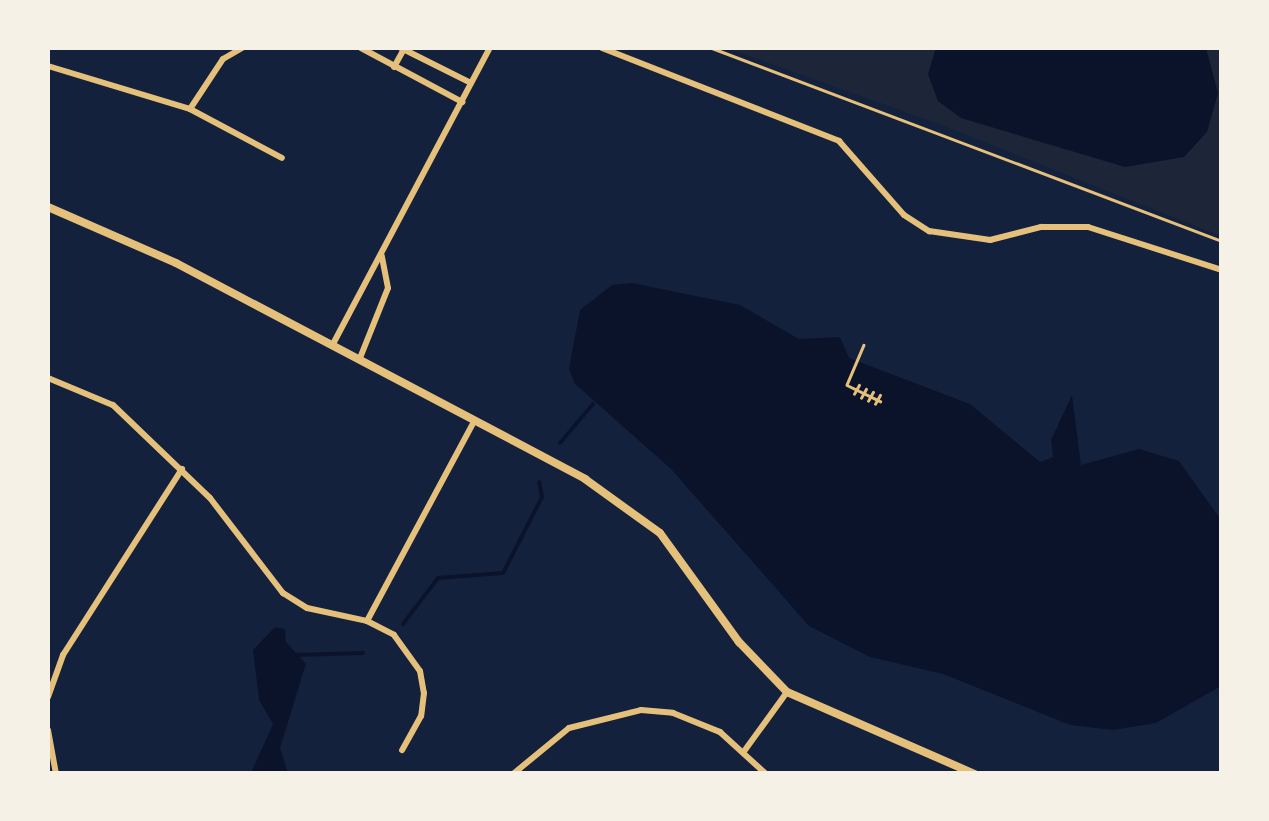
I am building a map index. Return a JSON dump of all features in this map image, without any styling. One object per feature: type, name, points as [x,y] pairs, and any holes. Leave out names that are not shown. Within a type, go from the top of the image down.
[{"type":"main road","points":[[48,207],[176,263],[585,478],[650,525],[759,668],[786,692],[975,774]]},
{"type":"street","points":[[190,109],[224,59],[242,48]]},
{"type":"street","points":[[361,48],[462,102]]},
{"type":"street","points":[[394,67],[402,48],[472,83]]},
{"type":"street","points":[[333,344],[490,48]]},
{"type":"street","points":[[602,48],[839,140],[904,214],[929,231],[990,240],[1041,227],[1088,227],[1222,270]]},
{"type":"street","points":[[48,66],[190,109],[282,158]]},
{"type":"street","points":[[360,358],[388,288],[382,256]]},
{"type":"street","points":[[48,378],[113,405],[182,469],[283,593],[307,608],[367,621],[394,635],[420,670],[422,716],[402,750]]},
{"type":"street","points":[[367,621],[475,420]]},
{"type":"street","points":[[48,697],[63,655],[182,469]]},
{"type":"street","points":[[745,750],[786,692]]},
{"type":"street","points":[[513,774],[569,728],[630,711],[700,722],[745,750],[766,774]]},
{"type":"street","points":[[48,730],[56,774]]},
{"type":"path","points":[[712,48],[1222,241]]},
{"type":"path","points":[[864,345],[848,385],[878,400]]},
{"type":"shaded area","points":[[727,48],[1221,48],[1221,236],[939,124]]},
{"type":"shaded area","points":[[936,48],[1206,48],[1218,93],[1207,132],[1184,157],[1125,167],[961,118],[938,101],[928,74]]},
{"type":"shaded area","points":[[632,283],[740,305],[799,339],[840,337],[849,358],[970,404],[1040,462],[1053,457],[1051,440],[1072,395],[1081,465],[1139,449],[1179,461],[1221,520],[1221,686],[1156,723],[1113,730],[1070,725],[943,674],[870,657],[809,626],[671,469],[575,384],[569,369],[580,310],[612,285]]},
{"type":"shaded area","points":[[275,627],[285,629],[286,642],[306,664],[280,748],[288,773],[251,773],[273,724],[259,700],[253,650]]},
{"type":"waterway","points":[[560,443],[593,404]]},
{"type":"waterway","points":[[403,624],[438,578],[503,573],[542,497],[539,482]]},
{"type":"waterway","points":[[295,655],[363,653]]}]
